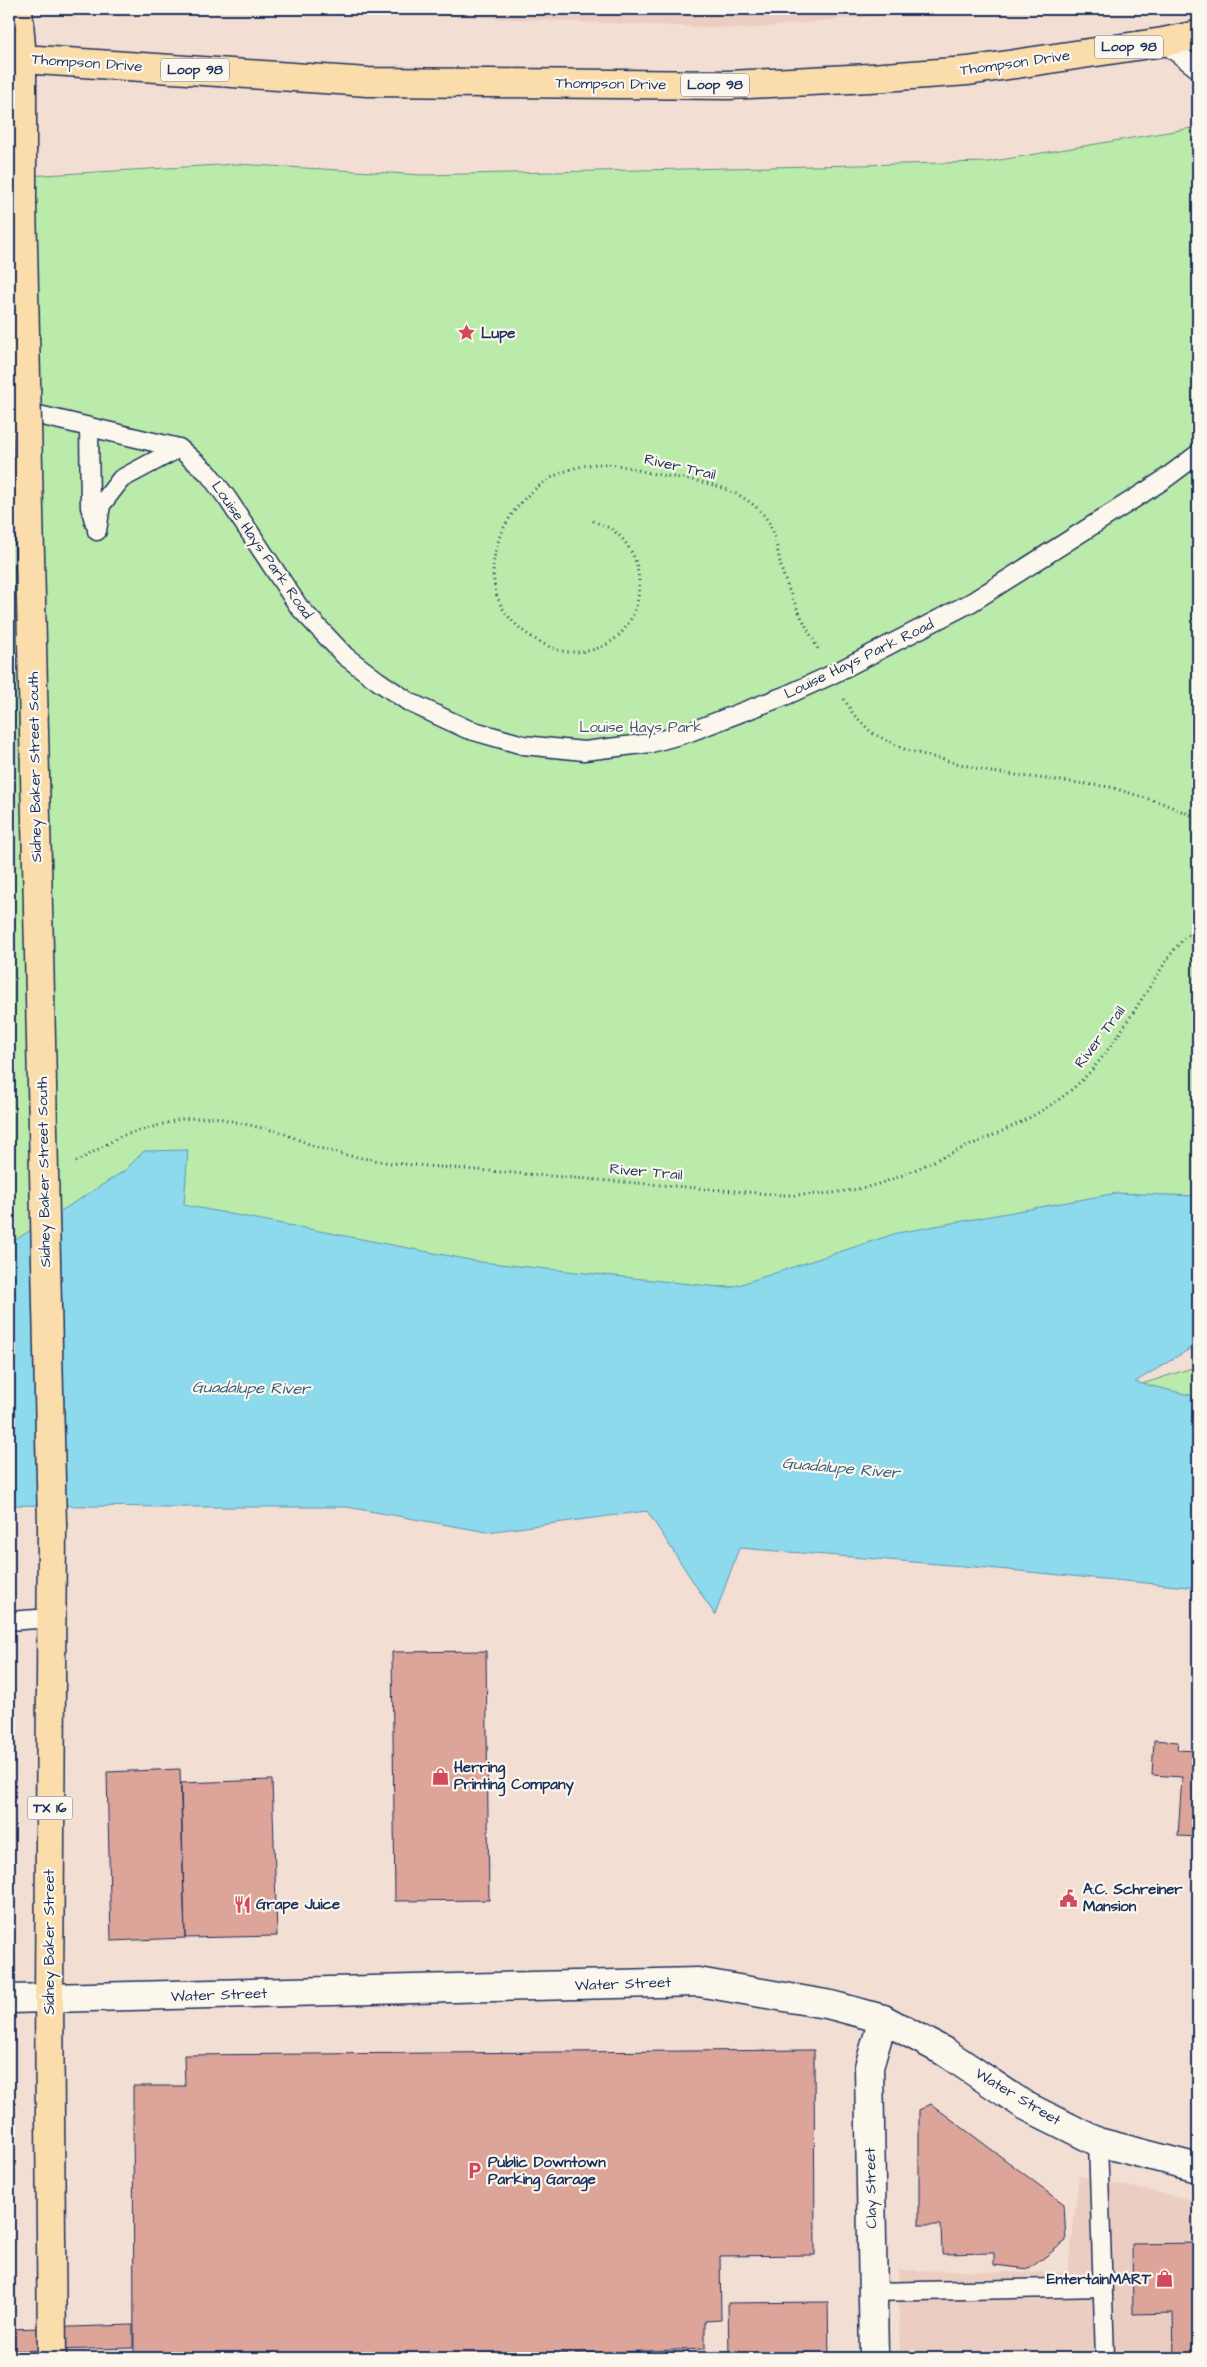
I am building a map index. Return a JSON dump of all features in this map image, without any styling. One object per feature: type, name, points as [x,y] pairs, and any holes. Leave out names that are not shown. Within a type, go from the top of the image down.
[{"type":"main road","name":"Sidney Baker Street South","points":[[18,9],[15,59],[22,203],[52,1525]]},
{"type":"main road","name":"Thompson Drive","points":[[15,59],[368,82],[729,85],[870,78],[968,70],[1163,42],[1198,35]]},
{"type":"main road","name":"Sidney Baker Street","points":[[52,1525],[49,1998],[52,2358]]},
{"type":"street","name":"Water Street","points":[[9,1999],[698,1982],[832,2005],[884,2019],[945,2052],[1024,2104],[1098,2142],[1198,2168]]},
{"type":"street","name":"Clay Street","points":[[874,2358],[869,2067],[884,2019]]},
{"type":"lane","points":[[1163,42],[1198,68]]},
{"type":"lane","name":"Louise Hays Park Road","points":[[9,408],[179,448],[195,460],[213,479],[299,607],[345,656],[410,702],[467,729],[523,745],[584,751],[651,743],[687,733],[787,695],[831,675],[972,602],[1162,481],[1198,454]]},
{"type":"lane","points":[[89,427],[90,507],[97,531],[101,505],[121,479],[179,448]]},
{"type":"lane","points":[[9,1621],[51,1618]]},
{"type":"lane","points":[[1098,2142],[1104,2358]]},
{"type":"lane","points":[[873,2292],[1102,2287]]},
{"type":"path","name":"River Trail","points":[[593,521],[611,529],[624,540],[634,558],[639,580],[638,599],[632,620],[624,632],[605,647],[581,652],[558,650],[536,641],[520,628],[504,610],[495,589],[493,566],[497,545],[507,523],[521,503],[536,488],[554,476],[574,468],[596,464],[616,464],[653,474],[709,483],[737,494],[764,515],[771,528],[783,574],[791,594],[831,675],[854,715],[866,727],[888,742],[906,750],[991,772],[1110,787],[1162,803],[1198,818]]},
{"type":"path","name":"River Trail","points":[[68,1166],[121,1136],[181,1119],[214,1117],[280,1132],[316,1147],[345,1155],[392,1163],[783,1195],[829,1194],[864,1188],[899,1176],[1036,1116],[1068,1092],[1094,1068],[1117,1037],[1173,950],[1189,933],[1198,927]]},
{"type":"shaded area","points":[[283,9],[935,9],[746,29]]},
{"type":"shaded area","points":[[1079,2176],[1198,2201],[1198,2358],[900,2358],[898,2270],[1068,2273]]},
{"type":"green space","name":"Louise Hays Park","points":[[1198,127],[1198,1240],[1161,1258],[729,1287],[9,1265],[9,177],[237,164],[423,175],[988,162]]},
{"type":"green space","points":[[1198,1366],[1198,1403],[1142,1384]]},
{"type":"water","name":"Guadalupe River","points":[[188,1150],[184,1205],[481,1262],[729,1288],[897,1233],[1117,1193],[1198,1196],[1198,1344],[1135,1382],[1198,1397],[1198,1588],[987,1568],[739,1548],[715,1615],[647,1511],[487,1532],[347,1507],[9,1505],[9,1244],[124,1171],[144,1151]]},
{"type":"building","name":"Herring Printing Company","points":[[486,1651],[489,1900],[395,1901],[392,1652]]},
{"type":"building","points":[[1154,1740],[1178,1742],[1177,1750],[1198,1751],[1198,1775],[1194,1775],[1193,1781],[1198,1782],[1198,1837],[1178,1836],[1182,1777],[1152,1775]]},
{"type":"building","points":[[180,1769],[185,1938],[111,1941],[107,1772]]},
{"type":"building","points":[[272,1780],[277,1936],[185,1938],[181,1783]]},
{"type":"building","name":"Public Downtown Parking Garage","points":[[814,2050],[815,2255],[720,2256],[721,2320],[705,2321],[705,2349],[467,2357],[134,2358],[133,2086],[185,2086],[184,2055]]},
{"type":"building","points":[[931,2104],[1064,2204],[1066,2241],[1029,2269],[994,2265],[994,2253],[942,2254],[941,2225],[919,2225],[919,2110]]},
{"type":"building","name":"EntertainMART","points":[[1198,2243],[1198,2358],[1174,2358],[1173,2313],[1133,2314],[1132,2244]]},
{"type":"building","points":[[828,2302],[829,2358],[729,2358],[728,2303]]},
{"type":"building","points":[[133,2325],[133,2348],[9,2351],[9,2329]]},
{"type":"building","points":[[467,2357],[467,2358],[155,2358]]},
{"type":"place","name":"Lupe","points":[[467,333]]},
{"type":"place","name":"Herring Printing Company","points":[[440,1776]]},
{"type":"place","name":"A.C. Schreiner Mansion","points":[[1069,1898]]},
{"type":"place","name":"Grape Juice","points":[[242,1904]]},
{"type":"place","name":"Public Downtown Parking Garage","points":[[474,2171]]},
{"type":"place","name":"EntertainMART","points":[[1165,2279]]}]
